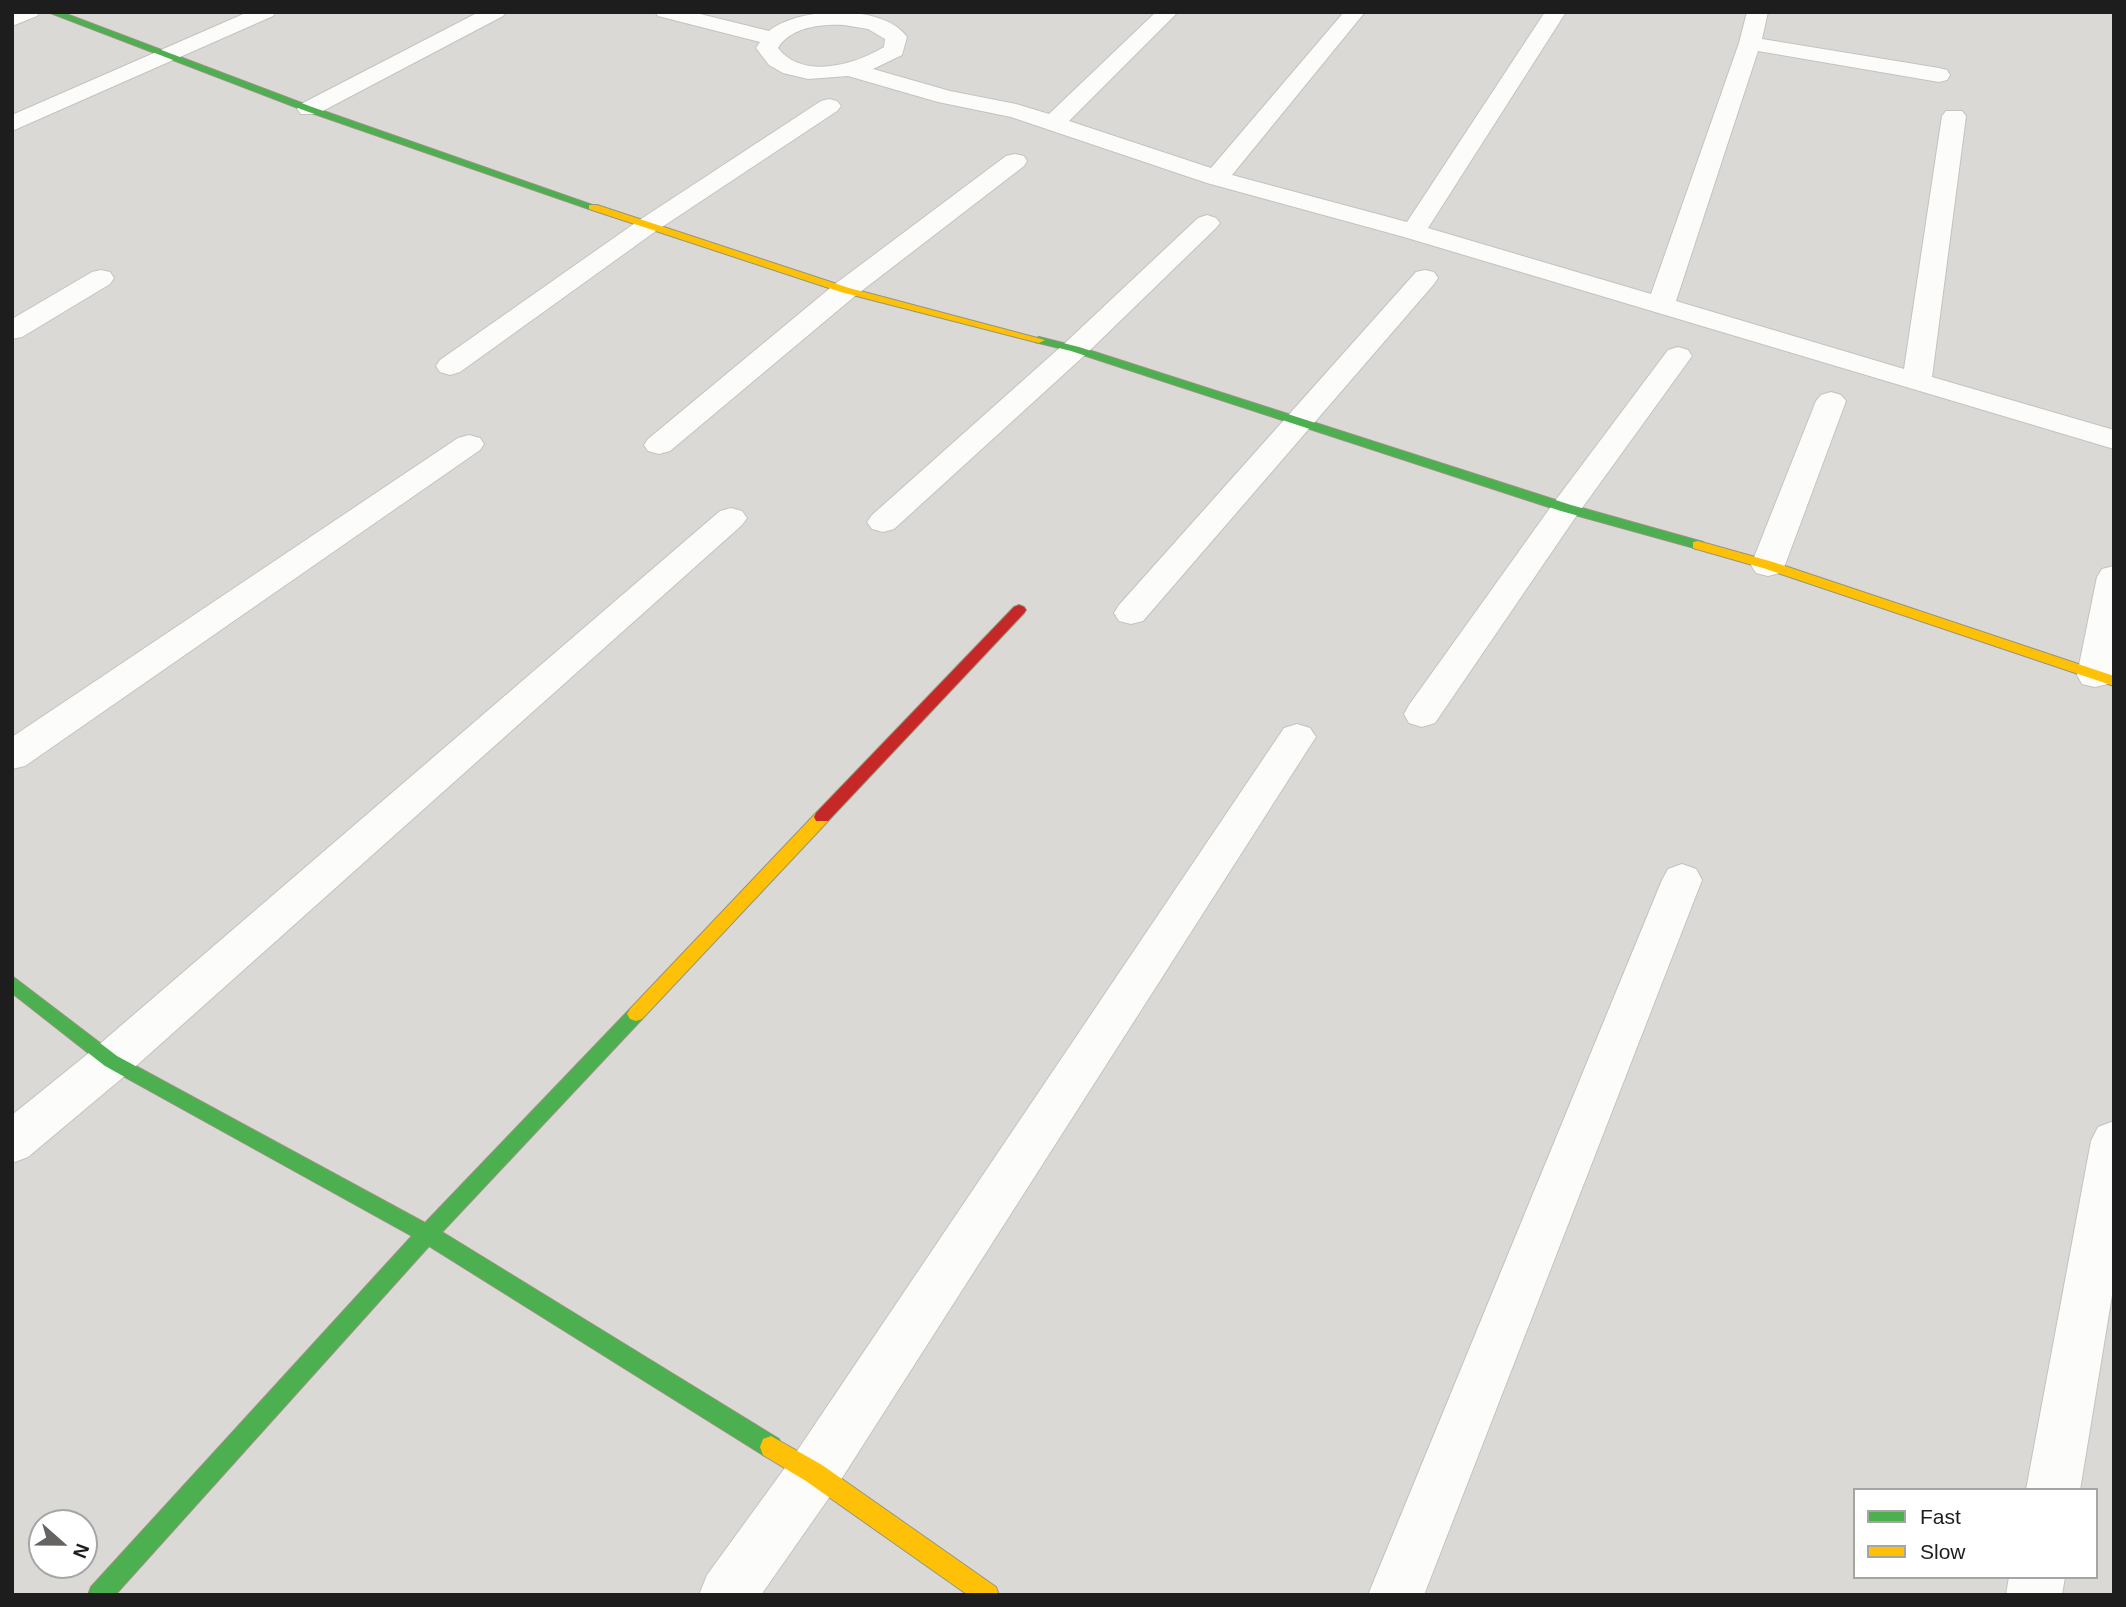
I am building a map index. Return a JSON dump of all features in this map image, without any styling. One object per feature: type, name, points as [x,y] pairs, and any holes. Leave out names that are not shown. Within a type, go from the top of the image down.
[{"type":"street","points":[[12,20],[30,12]]},
{"type":"street","points":[[52,12],[309,108],[647,226],[845,290],[1075,349],[1566,508],[1768,565],[2104,678],[2114,577]]},
{"type":"street","points":[[12,124],[266,12]]},
{"type":"street","points":[[309,108],[496,12]]},
{"type":"street","points":[[664,12],[772,38]]},
{"type":"street","points":[[1052,124],[1168,12]]},
{"type":"street","points":[[1216,178],[1354,12]]},
{"type":"street","points":[[1413,232],[1556,12]]},
{"type":"street","points":[[1661,305],[1750,43],[1758,12]]},
{"type":"street","points":[[866,16],[884,26],[896,37],[894,50],[879,62],[853,70],[804,71],[785,65],[772,57],[767,48],[772,38],[787,28],[809,21],[866,16]]},
{"type":"street","points":[[1750,43],[1939,75]]},
{"type":"street","points":[[894,50],[917,61]]},
{"type":"street","points":[[853,70],[946,97],[993,104],[1216,178],[1413,232],[2114,440]]},
{"type":"street","points":[[950,76],[976,90],[993,104]]},
{"type":"street","points":[[450,366],[647,226],[829,106]]},
{"type":"street","points":[[1917,382],[1954,116]]},
{"type":"street","points":[[659,445],[845,290],[1015,161]]},
{"type":"street","points":[[883,522],[1075,349],[1208,223]]},
{"type":"street","points":[[12,331],[101,278]]},
{"type":"street","points":[[1131,613],[1301,423],[1425,278]]},
{"type":"street","points":[[1422,714],[1566,508],[1678,356]]},
{"type":"street","points":[[1768,565],[1831,401]]},
{"type":"street","points":[[12,756],[469,444]]},
{"type":"street","points":[[12,1143],[111,1061],[731,518]]},
{"type":"street","points":[[99,1595],[427,1234],[1018,610]]},
{"type":"street","points":[[727,1595],[814,1473],[1297,737]]},
{"type":"street","points":[[1396,1595],[1682,880]]},
{"type":"street","points":[[12,983],[111,1061],[427,1234],[814,1473],[988,1595]]},
{"type":"street","points":[[2053,1488],[2114,1141]]},
{"type":"shaded area","points":[[12,12],[2114,12],[2114,1595],[12,1595]]},
{"type":"traffic: fast","points":[[52,12],[309,109],[593,207]]},
{"type":"traffic: fast","points":[[1039,340],[1075,349],[1566,508],[1698,545]]},
{"type":"traffic: fast","points":[[12,983],[111,1061],[427,1234],[771,1447]]},
{"type":"traffic: fast","points":[[99,1595],[427,1234],[636,1014]]},
{"type":"traffic: slow","points":[[593,207],[845,290],[1039,340]]},
{"type":"traffic: slow","points":[[1698,545],[1768,565],[2114,681]]},
{"type":"traffic: slow","points":[[636,1014],[822,817]]},
{"type":"traffic: slow","points":[[771,1447],[814,1473],[988,1595]]},
{"type":"traffic: jam","points":[[822,817],[1019,610]]}]
